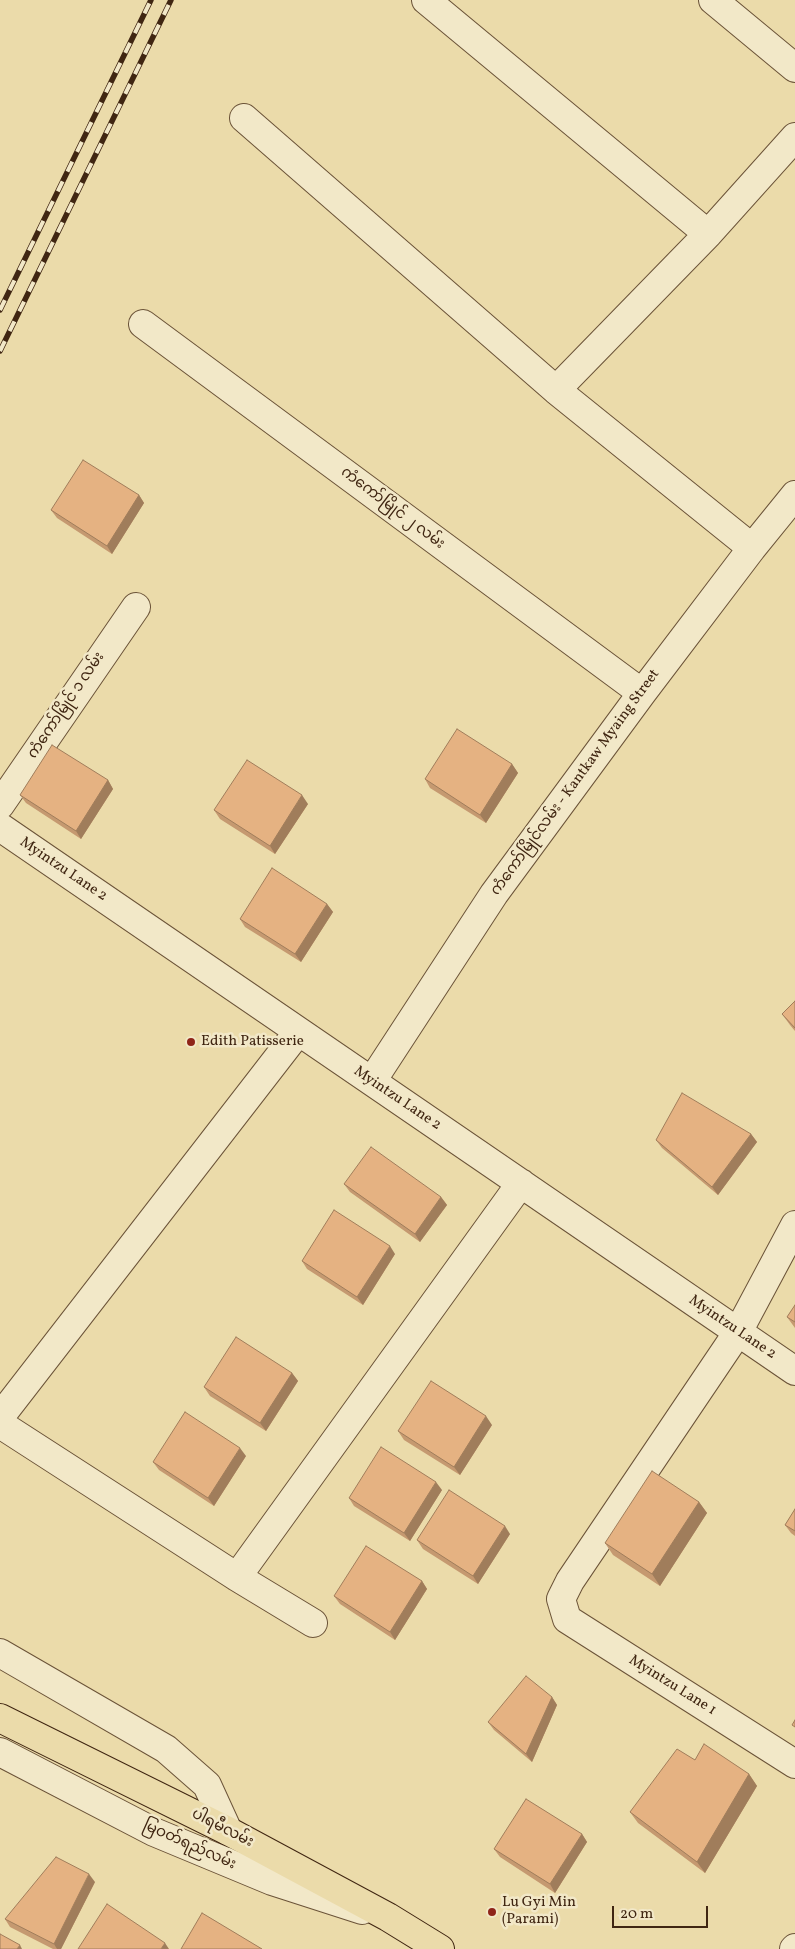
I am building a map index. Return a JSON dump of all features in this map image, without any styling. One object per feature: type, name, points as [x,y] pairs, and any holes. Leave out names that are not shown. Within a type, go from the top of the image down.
[{"type":"main road","name":"ပါရမီလမ်း","points":[[0,1718],[228,1831],[388,1917],[440,1949]]},
{"type":"street","points":[[426,0],[708,234]]},
{"type":"street","points":[[713,0],[795,68]]},
{"type":"street","points":[[244,118],[556,390],[752,548]]},
{"type":"street","points":[[556,390],[708,234],[795,137]]},
{"type":"street","name":"ကံကော်မြိုင် ၂ လမ်း","points":[[143,324],[642,693]]},
{"type":"street","name":"ကံကော်မြိုင်လမ်း - Kantkaw Myaing Street","points":[[372,1081],[494,894],[642,693],[795,494]]},
{"type":"street","name":"ကံကော်မြိုင် ၁ လမ်း","points":[[0,805],[136,607]]},
{"type":"street","name":"Myintzu Lane 2","points":[[0,827],[795,1371]]},
{"type":"street","points":[[0,1417],[298,1032]]},
{"type":"street","points":[[237,1577],[521,1184]]},
{"type":"street","points":[[738,1332],[795,1225]]},
{"type":"street","name":"Myintzu Lane 1","points":[[738,1332],[570,1581],[560,1599],[567,1619],[795,1764]]},
{"type":"street","points":[[0,1424],[237,1577],[313,1623]]},
{"type":"street","points":[[0,1653],[166,1749],[207,1785],[228,1831]]},
{"type":"street","name":"မြဝတ်ရည်လမ်း","points":[[0,1752],[154,1832],[272,1881],[330,1901],[388,1917]]},
{"type":"building","points":[[83,460],[139,495],[107,546],[51,510]]},
{"type":"building","points":[[457,729],[512,764],[480,815],[425,779]]},
{"type":"building","points":[[52,745],[108,780],[76,831],[20,795]]},
{"type":"building","points":[[247,760],[302,795],[270,846],[214,810]]},
{"type":"building","points":[[272,868],[327,904],[295,954],[240,919]]},
{"type":"building","points":[[795,1001],[795,1028],[782,1014]]},
{"type":"building","points":[[682,1093],[751,1134],[712,1187],[656,1140]]},
{"type":"building","points":[[371,1147],[441,1197],[415,1234],[344,1184]]},
{"type":"building","points":[[334,1210],[390,1246],[357,1297],[302,1261]]},
{"type":"building","points":[[795,1305],[795,1322],[787,1317]]},
{"type":"building","points":[[236,1337],[292,1373],[260,1423],[204,1387]]},
{"type":"building","points":[[431,1381],[486,1416],[454,1467],[398,1431]]},
{"type":"building","points":[[185,1412],[240,1448],[208,1498],[153,1462]]},
{"type":"building","points":[[381,1447],[436,1482],[404,1533],[349,1498]]},
{"type":"building","points":[[652,1471],[699,1502],[652,1574],[605,1543]]},
{"type":"building","points":[[449,1490],[505,1526],[473,1576],[417,1540]]},
{"type":"building","points":[[795,1509],[795,1531],[785,1525]]},
{"type":"building","points":[[366,1546],[422,1581],[390,1632],[334,1596]]},
{"type":"building","points":[[526,1676],[552,1697],[526,1754],[488,1722]]},
{"type":"building","points":[[704,1744],[749,1774],[697,1862],[630,1812],[677,1749],[695,1760]]},
{"type":"building","points":[[526,1799],[582,1834],[550,1884],[494,1849]]},
{"type":"building","points":[[56,1857],[89,1874],[54,1944],[5,1919]]},
{"type":"building","points":[[107,1904],[165,1943],[161,1949],[78,1949]]},
{"type":"building","points":[[202,1913],[262,1949],[181,1949]]},
{"type":"building","points":[[0,1934],[20,1945],[17,1949],[0,1949]]},
{"type":"railway","points":[[0,310],[151,0]]},
{"type":"railway","points":[[0,351],[171,0]]},
{"type":"place","name":"Edith Patisserie","points":[[191,1042]]},
{"type":"place","name":"Lu Gyi Min (Parami)","points":[[492,1912]]}]
